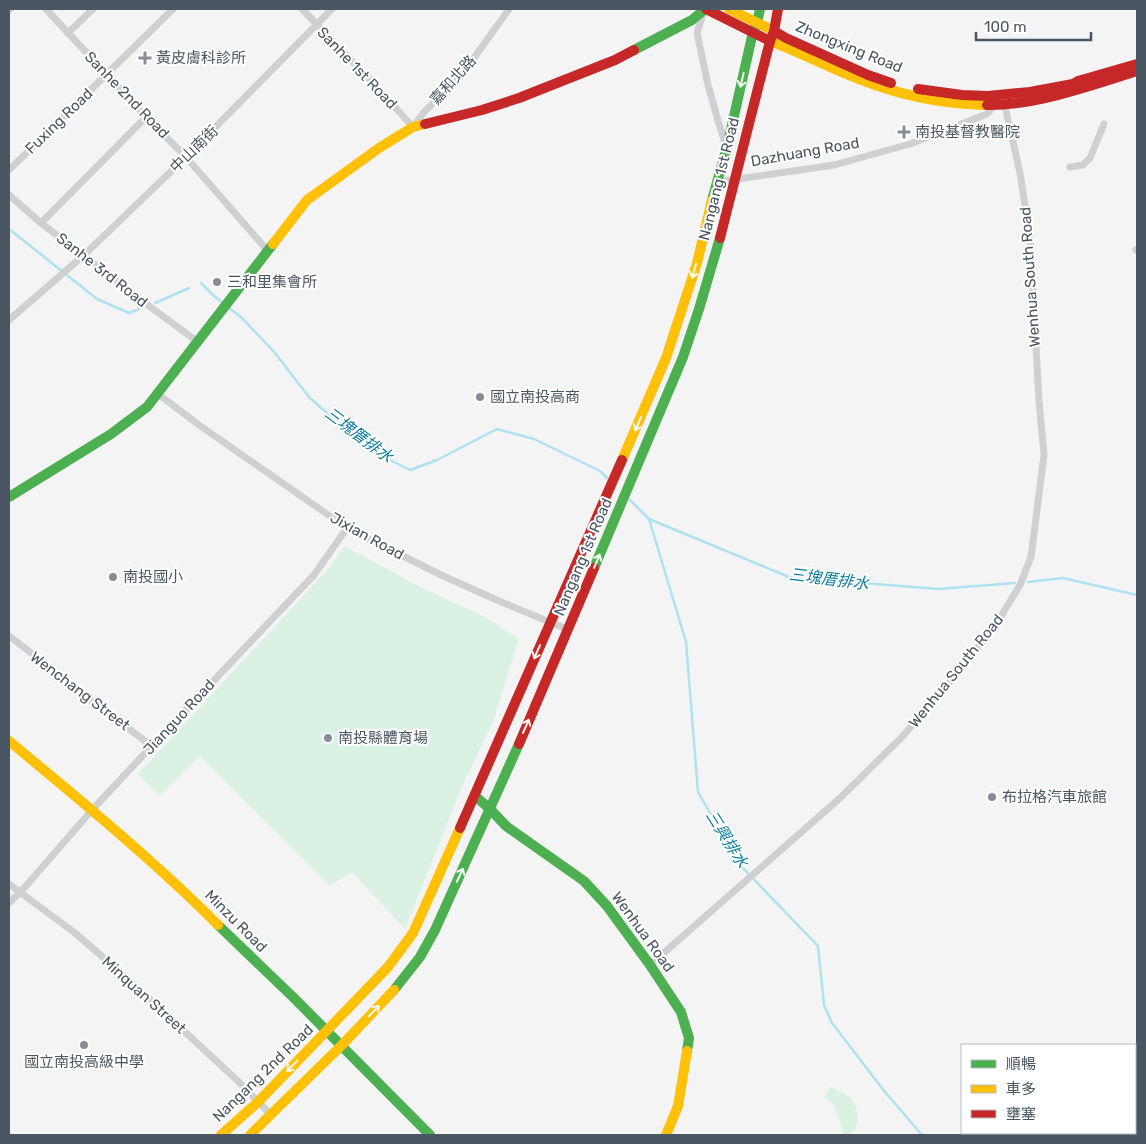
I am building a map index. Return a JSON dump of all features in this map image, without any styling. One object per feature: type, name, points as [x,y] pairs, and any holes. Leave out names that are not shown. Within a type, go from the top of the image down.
[{"type":"main road","points":[[9,497],[111,434],[147,407],[307,200],[379,148],[413,127],[482,110],[519,98],[608,63],[678,28],[692,20],[705,9],[772,36]]},
{"type":"main road","points":[[729,9],[755,28]]},
{"type":"main road","name":"Nangang 1st Road","points":[[326,1031],[388,967],[413,933],[642,415],[666,358],[697,263],[760,9]]},
{"type":"main road","name":"Nangang 1st Road","points":[[341,1046],[394,990],[420,957],[435,930],[569,630],[683,357],[725,221],[778,9]]},
{"type":"main road","name":"Zhongxing Road","points":[[772,36],[786,38],[879,79],[915,88],[988,96],[1001,101]]},
{"type":"main road","name":"Zhongxing Road","points":[[772,36],[782,45],[874,85],[913,95],[948,101],[1001,101]]},
{"type":"main road","name":"Dazhuang Road","points":[[1001,101],[1073,84],[1137,64]]},
{"type":"main road","name":"Dazhuang Road","points":[[1001,101],[1062,94],[1137,72]]},
{"type":"main road","name":"Minzu Road","points":[[9,741],[92,810],[188,895],[430,1135]]},
{"type":"main road","name":"Wenhua Road","points":[[475,796],[490,808],[506,826],[584,881],[607,906],[681,1012],[689,1038],[686,1064],[681,1095],[666,1135]]},
{"type":"main road","name":"Nangang 2nd Road","points":[[221,1135],[258,1102],[326,1031]]},
{"type":"main road","points":[[250,1135],[341,1046]]},
{"type":"street","name":"Sanhe 2nd Road","points":[[46,9],[106,75],[186,156],[267,250]]},
{"type":"street","points":[[68,33],[93,9]]},
{"type":"street","name":"Fuxing Road","points":[[9,170],[173,9]]},
{"type":"street","name":"Sanhe 1st Road","points":[[302,9],[413,127]]},
{"type":"street","name":"中山南街","points":[[9,320],[84,254],[186,156],[332,9]]},
{"type":"street","name":"嘉和北路","points":[[413,127],[424,112],[461,76],[509,9]]},
{"type":"street","points":[[705,9],[697,33],[726,147]]},
{"type":"street","name":"Dazhuang Road","points":[[718,182],[834,164],[910,144],[987,114],[1001,101]]},
{"type":"street","name":"Wenhua South Road","points":[[650,965],[840,798],[902,737],[968,661],[1004,613],[1020,585],[1031,557],[1044,455],[1028,217],[1020,173],[1001,101]]},
{"type":"street","points":[[42,223],[146,117]]},
{"type":"street","points":[[1070,167],[1083,165],[1090,158],[1104,124]]},
{"type":"street","name":"Sanhe 3rd Road","points":[[9,195],[42,223],[198,342]]},
{"type":"street","name":"Jixian Road","points":[[158,394],[347,528],[450,579],[569,630]]},
{"type":"street","name":"Jianguo Road","points":[[9,903],[92,810],[314,575],[347,528]]},
{"type":"street","name":"Wenchang Street","points":[[9,636],[152,746]]},
{"type":"street","name":"Minquan Street","points":[[9,884],[75,933],[128,979],[233,1076],[271,1115]]},
{"type":"green space","name":"南投縣體育場","points":[[344,546],[426,590],[483,616],[519,639],[493,721],[458,796],[405,929],[352,872],[329,886],[200,756],[159,796],[138,774],[329,568]]},
{"type":"green space","points":[[831,1087],[849,1097],[856,1107],[857,1125],[850,1134],[844,1135],[834,1104],[824,1097]]},
{"type":"waterway","name":"三塊厝排水","points":[[9,229],[97,299],[129,313],[142,308]]},
{"type":"waterway","name":"三塊厝排水","points":[[201,283],[223,303]]},
{"type":"waterway","name":"三塊厝排水","points":[[155,303],[189,288]]},
{"type":"waterway","name":"三塊厝排水","points":[[229,308],[242,318],[275,353],[309,397],[345,429],[382,456],[410,470],[437,460],[497,429],[534,439],[600,471],[607,478]]},
{"type":"waterway","name":"三塊厝排水","points":[[630,500],[649,519],[789,577],[938,589],[1015,583]]},
{"type":"waterway","name":"三興排水","points":[[649,519],[686,642],[698,792],[740,865],[818,946],[824,1005],[832,1023],[885,1092],[922,1135]]},
{"type":"waterway","name":"三塊厝排水","points":[[1028,582],[1063,578],[1137,595]]},
{"type":"traffic: fast","points":[[634,50],[692,20],[705,9]]},
{"type":"traffic: fast","points":[[712,200],[727,147],[760,9]]},
{"type":"traffic: fast","points":[[594,568],[683,357],[720,238]]},
{"type":"traffic: fast","points":[[9,497],[111,434],[147,407],[273,244]]},
{"type":"traffic: fast","points":[[394,990],[420,957],[435,930],[519,744]]},
{"type":"traffic: fast","points":[[475,796],[506,826],[584,881],[607,906],[681,1012],[689,1038],[687,1051]]},
{"type":"traffic: fast","points":[[218,925],[293,997],[430,1135]]},
{"type":"traffic: slow","points":[[729,9],[774,31]]},
{"type":"traffic: slow","points":[[770,41],[848,75],[890,90],[938,101],[987,105]]},
{"type":"traffic: slow","points":[[273,244],[307,200],[379,148],[413,127],[425,124]]},
{"type":"traffic: slow","points":[[622,460],[666,358],[697,263],[712,200]]},
{"type":"traffic: slow","points":[[9,741],[142,853],[218,925]]},
{"type":"traffic: slow","points":[[221,1135],[258,1102],[388,967],[413,933],[460,828]]},
{"type":"traffic: slow","points":[[250,1135],[341,1046],[394,990]]},
{"type":"traffic: slow","points":[[666,1135],[678,1106],[687,1051]]},
{"type":"traffic: jam","points":[[706,9],[770,41]]},
{"type":"traffic: jam","points":[[720,238],[774,31],[778,9]]},
{"type":"traffic: jam","points":[[774,31],[868,75],[891,83]]},
{"type":"traffic: jam","points":[[425,124],[482,110],[519,98],[615,60],[634,50]]},
{"type":"traffic: jam","points":[[918,89],[962,95],[988,96],[1030,92],[1073,84],[1137,64]]},
{"type":"traffic: jam","points":[[987,105],[1024,102],[1043,98],[1137,71]]},
{"type":"traffic: jam","points":[[460,828],[622,460]]},
{"type":"traffic: jam","points":[[519,744],[594,568]]},
{"type":"place","name":"黃皮膚科診所","points":[[145,58]]},
{"type":"place","name":"南投基督教醫院","points":[[904,132]]},
{"type":"place","name":"三和里集會所","points":[[217,282]]},
{"type":"place","name":"國立南投高商","points":[[480,397]]},
{"type":"place","name":"南投國小","points":[[113,577]]},
{"type":"place","name":"南投縣體育場","points":[[328,738]]},
{"type":"place","name":"布拉格汽車旅館","points":[[992,797]]},
{"type":"place","name":"國立南投高級中學","points":[[84,1045]]}]
